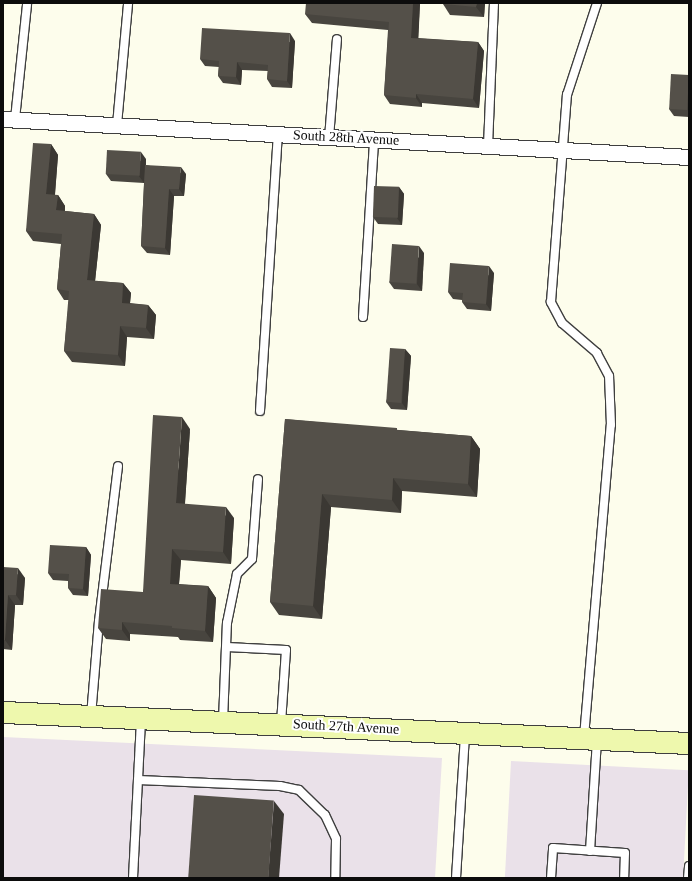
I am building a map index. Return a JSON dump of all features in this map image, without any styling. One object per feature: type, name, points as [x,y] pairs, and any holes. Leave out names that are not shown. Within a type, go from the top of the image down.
[{"type":"main road","name":"South 27th Avenue","points":[[3,712],[689,743]]},
{"type":"street","name":"South 28th Avenue","points":[[9,119],[689,157]]},
{"type":"lane","points":[[117,125],[128,3]]},
{"type":"lane","points":[[488,146],[494,3]]},
{"type":"lane","points":[[590,851],[591,739],[611,425],[609,376],[597,353],[562,323],[551,302],[566,95],[597,3]]},
{"type":"lane","points":[[9,119],[27,5]]},
{"type":"lane","points":[[329,138],[337,39]]},
{"type":"lane","points":[[260,410],[278,135]]},
{"type":"lane","points":[[363,317],[374,140]]},
{"type":"lane","points":[[91,716],[99,621],[118,466]]},
{"type":"lane","points":[[223,722],[227,623],[237,574],[252,559],[258,479]]},
{"type":"lane","points":[[227,647],[286,650],[281,724]]},
{"type":"lane","points":[[133,878],[141,718]]},
{"type":"lane","points":[[456,878],[466,733]]},
{"type":"lane","points":[[138,780],[280,786],[299,790],[325,815],[336,839],[335,878]]},
{"type":"lane","points":[[551,878],[553,848],[625,853],[624,878]]},
{"type":"lane","points":[[688,878],[689,866]]},
{"type":"shaded area","points":[[3,737],[442,758],[435,878],[3,878]]},
{"type":"shaded area","points":[[511,761],[689,770],[683,878],[505,878]]},
{"type":"building","points":[[306,3],[413,3],[411,38],[478,42],[473,99],[416,94],[416,98],[384,95],[389,22],[305,14]]},
{"type":"building","points":[[443,3],[477,3],[476,7]]},
{"type":"building","points":[[202,28],[290,33],[287,81],[267,79],[268,65],[237,62],[236,77],[218,76],[219,61],[200,59]]},
{"type":"building","points":[[671,74],[689,75],[687,110],[669,109]]},
{"type":"building","points":[[33,143],[51,144],[46,194],[58,195],[56,210],[94,214],[87,280],[123,283],[122,303],[148,305],[146,328],[120,326],[118,355],[64,351],[69,291],[57,289],[62,234],[26,231]]},
{"type":"building","points":[[107,150],[141,152],[140,176],[106,174]]},
{"type":"building","points":[[145,165],[181,167],[179,189],[169,189],[165,248],[141,246]]},
{"type":"building","points":[[374,186],[399,187],[398,218],[373,217]]},
{"type":"building","points":[[392,244],[419,246],[416,284],[389,282]]},
{"type":"building","points":[[450,263],[489,266],[486,304],[462,302],[463,293],[448,292]]},
{"type":"building","points":[[390,348],[405,349],[401,403],[386,402]]},
{"type":"building","points":[[153,415],[182,417],[176,503],[226,507],[223,552],[172,549],[170,584],[208,586],[205,631],[172,628],[172,626],[122,622],[122,630],[98,628],[101,589],[143,592]]},
{"type":"building","points":[[285,419],[397,428],[397,430],[471,436],[468,484],[393,478],[392,500],[322,494],[313,606],[270,602]]},
{"type":"building","points":[[50,545],[86,547],[83,589],[68,588],[69,574],[48,573]]},
{"type":"building","points":[[3,567],[18,568],[16,595],[8,595],[5,640],[3,640]]},
{"type":"building","points":[[194,795],[274,801],[268,878],[188,878]]}]
